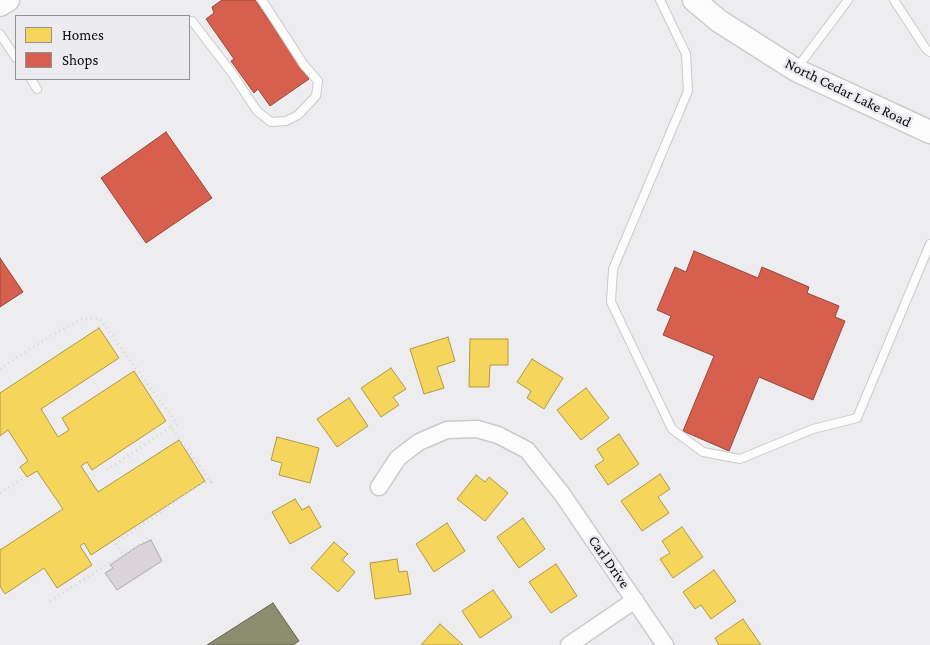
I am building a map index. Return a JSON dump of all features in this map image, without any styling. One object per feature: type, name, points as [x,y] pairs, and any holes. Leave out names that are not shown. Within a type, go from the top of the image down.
[{"type":"main road","points":[[0,6],[8,0]]},
{"type":"main road","name":"North Cedar Lake Road","points":[[694,0],[719,21],[796,70],[930,132]]},
{"type":"street","name":"Carl Drive","points":[[379,487],[398,458],[419,442],[447,430],[477,429],[498,435],[527,450],[551,480],[665,645]]},
{"type":"street","points":[[569,645],[635,600]]},
{"type":"lane","points":[[190,21],[192,21],[227,65],[257,110],[271,122],[286,121],[298,115],[316,96],[318,81],[304,65],[262,0]]},
{"type":"lane","points":[[660,0],[686,54],[688,91],[613,269],[611,302],[672,428],[703,452],[740,459],[813,429],[858,418],[930,244]]},
{"type":"lane","points":[[796,70],[848,0]]},
{"type":"lane","points":[[894,0],[926,50],[930,52]]},
{"type":"lane","points":[[0,34],[15,56]]},
{"type":"lane","points":[[32,80],[38,89]]},
{"type":"path","points":[[0,369],[48,337],[82,319],[99,318],[177,424],[107,470]]},
{"type":"path","points":[[123,555],[116,543],[203,482],[212,482],[171,427]]},
{"type":"path","points":[[0,493],[25,477]]},
{"type":"path","points":[[50,601],[148,538]]},
{"type":"building: Homes","points":[[99,328],[119,358],[41,409],[58,437],[69,430],[62,418],[134,371],[166,421],[92,470],[87,462],[81,466],[98,492],[179,440],[205,481],[91,555],[84,543],[80,546],[92,565],[57,588],[44,568],[5,594],[0,586],[0,550],[63,509],[37,471],[27,477],[20,467],[28,461],[8,430],[0,436],[0,393]]},
{"type":"building: Homes","points":[[448,337],[455,361],[437,367],[444,388],[424,394],[410,349]]},
{"type":"building: Homes","points":[[470,339],[508,339],[508,365],[490,365],[489,387],[469,387]]},
{"type":"building: Homes","points":[[532,359],[563,378],[544,409],[527,398],[531,391],[517,382]]},
{"type":"building: Homes","points":[[391,368],[406,389],[393,397],[399,405],[381,417],[361,388]]},
{"type":"building: Homes","points":[[586,388],[609,418],[581,440],[557,410]]},
{"type":"building: Homes","points":[[349,398],[368,426],[337,447],[317,419]]},
{"type":"building: Homes","points":[[619,434],[639,464],[608,485],[595,466],[604,460],[597,449]]},
{"type":"building: Homes","points":[[277,437],[319,448],[310,483],[279,475],[282,463],[271,460]]},
{"type":"building: Homes","points":[[660,474],[670,489],[658,497],[669,513],[642,531],[621,501]]},
{"type":"building: Homes","points":[[476,475],[485,482],[489,477],[508,493],[485,521],[457,499]]},
{"type":"building: Homes","points":[[295,499],[302,510],[309,506],[321,527],[290,544],[272,512]]},
{"type":"building: Homes","points":[[523,518],[545,549],[519,568],[497,537]]},
{"type":"building: Homes","points":[[447,523],[465,551],[434,572],[416,544]]},
{"type":"building: Homes","points":[[682,527],[703,557],[673,578],[660,559],[670,553],[662,541]]},
{"type":"building: Homes","points":[[334,542],[348,554],[342,560],[355,572],[338,592],[311,568]]},
{"type":"building: Homes","points":[[397,559],[399,572],[407,571],[411,594],[375,599],[370,563]]},
{"type":"building: Homes","points":[[556,564],[577,596],[551,613],[529,582]]},
{"type":"building: Homes","points":[[714,570],[736,601],[711,619],[701,605],[695,609],[683,592]]},
{"type":"building: Homes","points":[[493,590],[512,617],[480,638],[462,611]]},
{"type":"building: Homes","points":[[743,619],[761,645],[719,645],[715,638]]},
{"type":"building: Homes","points":[[440,624],[463,645],[421,645]]},
{"type":"building: Shops","points":[[222,0],[255,0],[309,79],[270,106],[258,89],[254,93],[231,61],[234,59],[206,19],[214,13],[212,7]]},
{"type":"building: Shops","points":[[166,132],[212,198],[146,243],[101,178]]},
{"type":"building: Shops","points":[[694,251],[758,278],[762,267],[809,287],[807,293],[839,306],[835,317],[845,321],[813,400],[759,377],[729,451],[683,431],[714,356],[663,335],[671,316],[657,310],[675,267],[686,272]]},
{"type":"building: Shops","points":[[0,258],[23,292],[0,307]]},
{"type":"building: Industry","points":[[273,603],[299,641],[293,645],[207,645]]},
{"type":"building: Other","points":[[151,540],[162,561],[117,590],[105,573],[113,568],[110,565],[138,546]]}]
